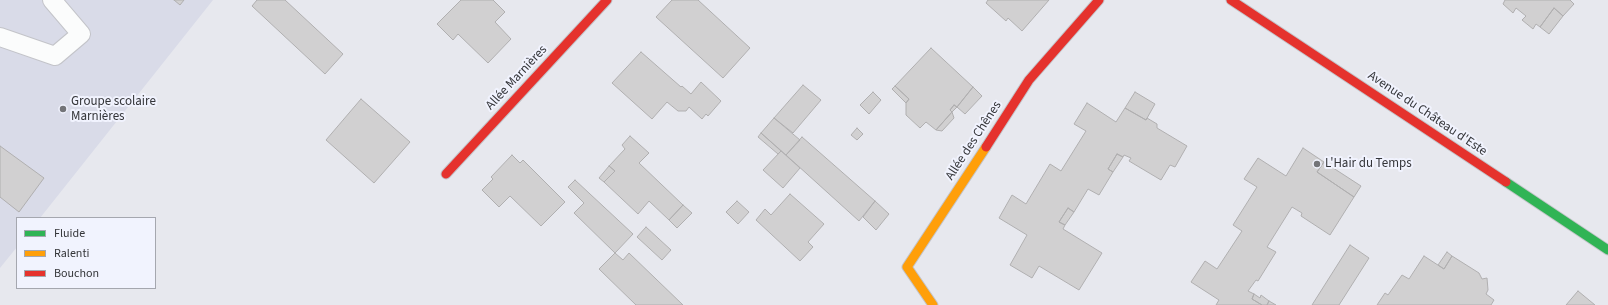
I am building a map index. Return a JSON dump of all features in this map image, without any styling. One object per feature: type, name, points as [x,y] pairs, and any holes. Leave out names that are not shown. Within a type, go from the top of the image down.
[{"type":"street","name":"Allée Marnières","points":[[446,174],[607,0]]},
{"type":"street","name":"Allée des Chênes","points":[[933,305],[907,267],[1029,80],[1099,0]]},
{"type":"street","name":"Avenue du Château d'Este","points":[[1231,0],[1608,250]]},
{"type":"lane","points":[[0,37],[56,56],[81,34],[52,0]]},
{"type":"shaded area","name":"Groupe scolaire Marnières","points":[[0,0],[213,0],[41,217],[16,217],[16,248],[0,268]]},
{"type":"building","points":[[174,0],[184,0],[180,5]]},
{"type":"building","points":[[257,0],[285,0],[343,54],[325,74],[252,6]]},
{"type":"building","points":[[461,0],[493,0],[505,12],[495,22],[511,39],[488,63],[458,34],[453,40],[437,24]]},
{"type":"building","points":[[672,0],[698,0],[750,48],[723,78],[656,17]]},
{"type":"building","points":[[988,0],[1049,0],[1022,31],[1008,18],[1006,21],[986,3]]},
{"type":"building","points":[[1505,0],[1570,0],[1574,4],[1563,16],[1554,8],[1540,27],[1536,24],[1533,29],[1522,20],[1526,16],[1516,8],[1513,13],[1503,4]]},
{"type":"building","points":[[1554,8],[1563,16],[1549,34],[1540,27]]},
{"type":"building","points":[[931,48],[973,87],[957,107],[954,105],[950,110],[952,112],[936,130],[926,122],[920,128],[906,115],[906,103],[909,99],[895,86]]},
{"type":"building","points":[[641,52],[691,94],[701,82],[721,101],[708,116],[706,114],[702,119],[689,107],[686,111],[678,111],[667,102],[652,119],[612,83]]},
{"type":"building","points":[[803,85],[821,100],[793,133],[774,118]]},
{"type":"building","points":[[895,86],[909,99],[906,103],[892,89]]},
{"type":"building","points":[[973,87],[982,96],[965,114],[957,107]]},
{"type":"building","points":[[873,92],[881,100],[869,114],[860,105]]},
{"type":"building","points":[[1135,92],[1155,104],[1146,120],[1125,108]]},
{"type":"building","points":[[361,99],[410,142],[374,183],[326,140]]},
{"type":"building","points":[[1087,103],[1116,122],[1125,108],[1146,120],[1147,118],[1157,124],[1157,128],[1187,146],[1175,167],[1170,165],[1161,180],[1129,161],[1131,158],[1124,155],[1123,157],[1117,154],[1108,169],[1113,172],[1099,195],[1088,189],[1074,212],[1068,208],[1059,222],[1065,225],[1063,229],[1102,253],[1079,290],[1039,266],[1032,278],[1010,265],[1027,235],[999,218],[1012,195],[1026,204],[1050,164],[1061,171],[1086,131],[1074,124]]},
{"type":"building","points":[[954,105],[957,107],[952,112],[950,110]]},
{"type":"building","points":[[952,112],[954,118],[942,131],[936,130]]},
{"type":"building","points":[[774,118],[800,140],[786,155],[761,133]]},
{"type":"building","points":[[857,128],[863,134],[857,140],[851,135]]},
{"type":"building","points":[[761,133],[781,151],[778,154],[758,137]]},
{"type":"building","points":[[630,136],[649,153],[639,163],[683,205],[669,220],[649,201],[638,214],[604,182],[615,171],[609,166],[625,149],[622,145]]},
{"type":"building","points":[[802,137],[875,201],[859,221],[786,155]]},
{"type":"building","points":[[0,146],[44,178],[19,212],[0,197]]},
{"type":"building","points":[[1303,148],[1324,162],[1317,172],[1354,197],[1330,235],[1301,216],[1302,213],[1292,207],[1267,247],[1276,252],[1258,281],[1256,280],[1248,291],[1254,294],[1252,299],[1262,305],[1216,305],[1219,300],[1191,282],[1205,261],[1217,269],[1242,231],[1233,225],[1257,187],[1244,179],[1258,158],[1286,176]]},
{"type":"building","points":[[781,151],[800,168],[783,188],[763,170]]},
{"type":"building","points":[[1117,154],[1123,157],[1113,172],[1108,169]]},
{"type":"building","points":[[512,155],[520,163],[523,160],[565,202],[541,226],[510,196],[499,207],[482,190],[493,179],[491,177]]},
{"type":"building","points":[[1324,162],[1361,186],[1354,197],[1317,172]]},
{"type":"building","points":[[609,166],[615,171],[604,182],[599,178]]},
{"type":"building","points":[[575,180],[633,234],[615,253],[574,213],[584,203],[568,187]]},
{"type":"building","points":[[790,194],[824,224],[808,242],[813,247],[800,261],[756,220],[765,209],[771,215]]},
{"type":"building","points":[[737,201],[749,212],[738,224],[726,212]]},
{"type":"building","points":[[875,201],[889,214],[876,230],[863,217]]},
{"type":"building","points":[[683,205],[692,213],[677,228],[669,220]]},
{"type":"building","points":[[1068,208],[1074,212],[1065,225],[1059,222]]},
{"type":"building","points":[[646,227],[671,250],[662,260],[637,237]]},
{"type":"building","points":[[1350,245],[1369,258],[1339,305],[1312,305]]},
{"type":"building","points":[[1447,252],[1452,256],[1444,269],[1438,265]]},
{"type":"building","points":[[615,253],[623,260],[629,253],[683,305],[636,305],[599,269]]},
{"type":"building","points":[[1424,256],[1444,269],[1452,256],[1479,273],[1482,279],[1487,278],[1488,290],[1486,294],[1494,300],[1491,305],[1377,305],[1385,293],[1388,295],[1402,275],[1409,279]]},
{"type":"building","points":[[1578,291],[1595,305],[1566,305]]},
{"type":"building","points":[[1254,294],[1260,298],[1261,295],[1269,301],[1267,305],[1262,305],[1252,299]]},
{"type":"building","points":[[1269,301],[1276,305],[1267,305]]},
{"type":"traffic: fast","points":[[1506,182],[1608,250]]},
{"type":"traffic: slow","points":[[933,305],[907,267],[986,147]]},
{"type":"traffic: jam","points":[[446,174],[607,0]]},
{"type":"traffic: jam","points":[[986,147],[1029,80],[1099,0]]},
{"type":"traffic: jam","points":[[1231,0],[1506,182]]},
{"type":"place","name":"Groupe scolaire Marnières","points":[[63,109]]},
{"type":"place","name":"L'Hair du Temps","points":[[1317,164]]}]
